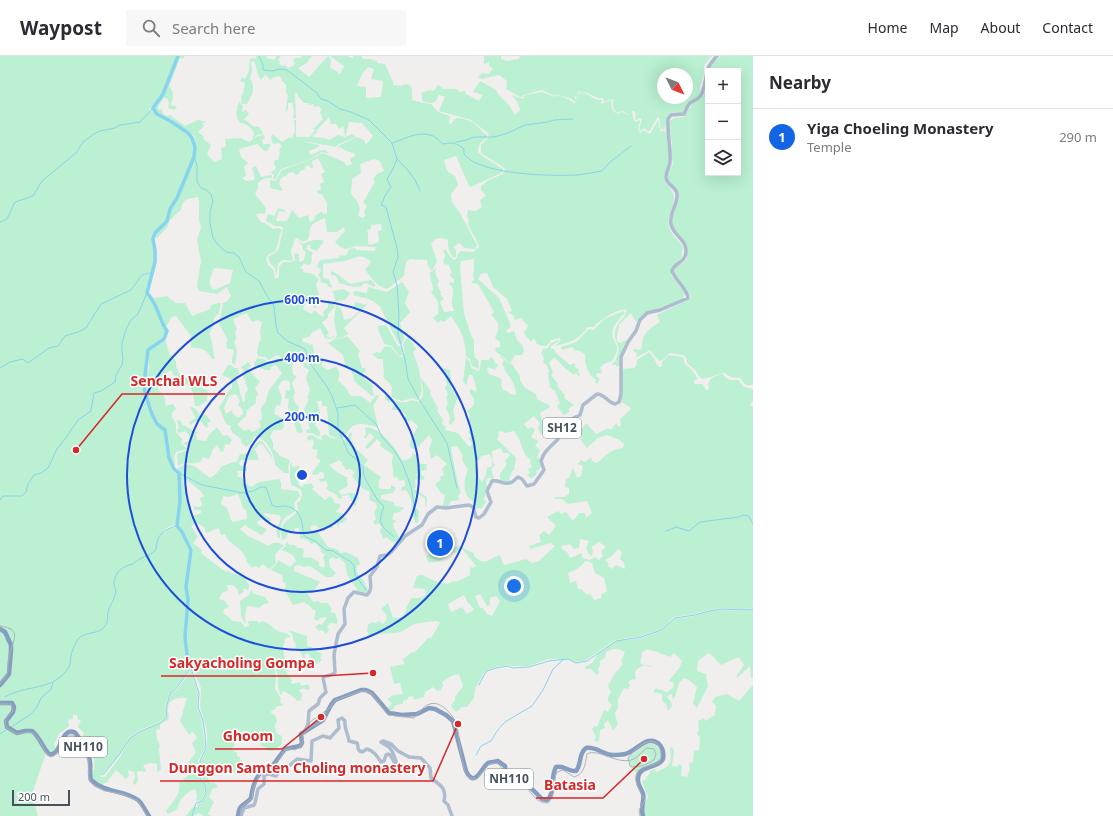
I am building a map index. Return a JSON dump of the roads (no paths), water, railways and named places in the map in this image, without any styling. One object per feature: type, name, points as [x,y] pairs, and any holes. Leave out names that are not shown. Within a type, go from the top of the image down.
[{"type":"highway","points":[[0,629],[5,632],[11,645],[11,650],[9,674],[0,685]]},
{"type":"highway","name":"NH110","points":[[304,732],[323,720],[335,700],[361,690],[366,690],[372,694],[389,713],[417,714],[429,708],[434,709],[446,715],[453,721],[466,771],[469,776],[472,778],[477,777],[487,764],[498,761],[505,766],[508,779],[512,781],[518,779],[524,781],[541,798],[545,800],[551,795],[554,768],[561,766],[572,771],[576,771],[579,768],[582,753],[586,748],[591,747],[614,755],[629,753],[646,741],[655,742],[658,743],[662,749],[664,759],[659,764],[642,771],[638,778],[638,782],[644,796],[641,806],[643,816]]},
{"type":"highway","name":"NH110","points":[[0,703],[12,703],[14,707],[13,712],[6,721],[9,729],[17,733],[25,730],[32,731],[39,737],[47,752],[52,755],[55,753],[64,736],[68,732],[73,732],[78,735],[90,761],[90,780],[104,789],[122,793],[139,800],[149,816]]},
{"type":"highway","points":[[240,816],[239,810],[241,805],[251,798],[252,789],[261,770],[273,765],[285,749],[300,746],[302,742],[301,734],[304,732]]},
{"type":"main road","name":"SH12","points":[[304,732],[308,724],[309,711],[318,704],[320,698],[326,692],[323,678],[325,676],[332,675],[335,672],[334,654],[338,634],[344,624],[345,604],[354,592],[367,595],[371,589],[370,576],[376,567],[380,556],[387,555],[391,552],[404,536],[422,525],[428,514],[437,507],[446,508],[469,505],[473,507],[476,518],[479,518],[484,514],[491,502],[487,491],[492,481],[496,480],[507,484],[518,478],[522,479],[527,486],[534,484],[544,470],[541,462],[545,451],[558,439],[567,422],[580,415],[583,405],[595,394],[599,393],[613,404],[619,402],[621,394],[621,357],[628,342],[636,331],[640,320],[647,313],[660,310],[688,298],[688,293],[675,278],[672,269],[684,258],[686,248],[684,243],[674,232],[671,224],[672,212],[677,194],[667,182],[666,178],[670,163],[668,119],[671,115],[684,114],[689,104],[700,97],[706,81],[707,68],[717,56]]},
{"type":"main road","points":[[240,816],[244,808],[254,805],[258,789],[264,784],[264,775],[269,774],[276,776],[281,768],[290,766],[297,759],[311,760],[312,741],[323,736],[330,738],[339,728],[338,720],[342,718],[345,722],[344,728],[348,735],[349,741],[357,743],[359,751],[362,752],[367,749],[370,750],[376,754],[381,762],[384,761],[386,755],[388,754],[391,756],[399,769],[392,751],[381,742],[383,740],[409,757],[419,758],[422,760],[430,768],[431,778],[437,782],[445,792],[446,795],[444,801],[448,805],[452,816]]},
{"type":"waterway","points":[[178,56],[163,94],[153,108],[157,114],[188,133],[192,138],[195,147],[194,157],[177,198],[170,209],[167,221],[155,233],[153,239],[155,262],[147,293],[154,302],[167,331],[164,339],[148,350],[144,385],[152,414],[157,424],[165,430],[169,458],[174,469],[179,473],[180,501],[177,526],[182,532],[191,550],[186,587],[188,600],[185,637],[187,654],[191,668]]},
{"type":"waterway","points":[[259,56],[263,65],[263,70],[287,70],[317,93],[321,99],[328,101],[340,109],[369,120],[392,143],[397,159],[415,180],[420,191]]},
{"type":"waterway","points":[[0,222],[7,219],[15,202],[33,196],[42,181],[77,152],[83,142],[100,131],[115,128],[120,125],[140,122],[153,108]]},
{"type":"waterway","points":[[456,142],[474,137],[494,137],[508,133],[525,125],[554,120],[573,119]]},
{"type":"waterway","points":[[392,143],[412,136],[428,134],[443,144],[452,143],[459,145],[464,149],[464,154],[474,162],[497,170],[525,174],[553,175],[578,175],[602,171],[609,163],[631,146]]},
{"type":"waterway","points":[[194,157],[197,165],[197,182],[201,188],[211,194],[213,201],[210,212],[210,223],[213,238],[226,252],[234,253],[239,257],[246,272],[259,281],[274,306],[278,333],[287,341],[305,349],[309,362],[332,396],[338,413],[338,429],[349,454],[363,467],[364,476],[367,482],[378,501],[384,506],[381,517],[383,527],[394,537]]},
{"type":"waterway","points":[[397,159],[387,179],[391,187],[381,205],[386,207],[397,248],[398,257],[393,272],[397,285],[399,317],[398,334],[405,359],[408,379],[420,401],[447,443],[457,488]]},
{"type":"waterway","points":[[0,368],[10,362],[23,359],[28,363],[49,348],[58,346],[65,336],[86,328],[101,304],[131,290],[142,275],[152,272]]},
{"type":"waterway","points":[[0,500],[3,496],[22,496],[26,492],[28,484],[34,475],[41,473],[48,468],[57,449],[78,420],[91,411],[94,393],[101,391],[115,382],[116,375],[122,365],[122,343],[126,329],[131,320],[138,314],[147,293]]},
{"type":"waterway","points":[[337,408],[355,405],[376,424],[382,437],[395,451],[403,465],[411,487],[416,516]]},
{"type":"waterway","points":[[179,473],[202,485],[243,493],[253,491],[261,487],[266,487],[272,505],[277,507],[290,507],[297,512],[300,516],[303,534],[306,537],[315,541],[326,550],[333,551],[351,562],[354,566],[355,575],[366,590]]},
{"type":"waterway","points":[[666,531],[676,527],[689,531],[700,522],[739,517],[743,515],[749,516],[753,524]]},
{"type":"waterway","points":[[5,697],[22,690],[47,684],[63,675],[70,666],[72,653],[78,639],[84,635],[99,631],[106,624],[109,610],[116,594],[114,580],[117,573],[126,566],[133,564],[139,559],[153,553],[156,550],[157,540],[159,537],[168,529],[177,526]]},
{"type":"waterway","points":[[479,685],[487,671],[496,668],[508,666],[513,668],[529,667],[549,661],[568,659],[576,663],[587,661],[616,641],[641,637],[656,632],[661,630],[675,618],[721,609],[753,609]]},
{"type":"waterway","points":[[476,755],[481,746],[491,741],[505,722],[532,706],[543,690],[553,669],[563,660]]},
{"type":"waterway","points":[[191,668],[199,693],[198,707],[203,721],[206,748],[200,761],[200,778],[205,786],[206,793],[202,801],[196,803],[192,816]]},
{"type":"waterway","points":[[103,775],[130,738],[139,732],[160,723],[167,717],[166,709],[170,693],[176,689],[190,669]]},
{"type":"waterway","points":[[11,727],[30,715],[37,707],[41,698],[51,689],[53,683]]},
{"type":"waterway","points":[[0,734],[6,730]]},
{"type":"railway","points":[[0,626],[12,630],[15,637],[9,657],[7,673],[0,684]]},
{"type":"railway","points":[[240,816],[241,808],[252,798],[253,790],[260,774],[266,768],[277,763],[285,750],[295,750],[300,747],[303,742],[303,735],[310,722],[328,709],[336,700],[364,691],[371,693],[388,715],[414,718],[423,708],[430,704],[434,703],[443,707],[450,713],[457,725],[462,760],[468,777],[477,779],[489,764],[496,763],[502,768],[506,781],[512,784],[522,783],[536,799],[544,803],[548,803],[551,800],[557,772],[563,770],[574,777],[578,776],[584,768],[587,754],[596,753],[625,761],[631,760],[636,758],[647,748],[654,749],[656,754],[654,760],[633,767],[630,766],[628,758],[634,751],[642,744],[648,742],[655,743],[661,751],[659,762],[639,770],[636,777],[636,782],[645,800],[639,810],[640,816]]},
{"type":"railway","points":[[0,704],[11,704],[13,711],[6,718],[5,724],[7,728],[16,734],[29,732],[36,735],[50,757],[57,754],[68,735],[74,735],[88,759],[89,780],[94,786],[105,791],[122,794],[138,801],[147,816]]},
{"type":"railway","points":[[307,730],[320,722],[326,712]]},
{"type":"place","name":"Senchal WLS","points":[[76,450]]},
{"type":"place","name":"Yiga Choeling Monastery","points":[[440,543]]},
{"type":"place","name":"Sakyacholing Gompa","points":[[373,673]]},
{"type":"place","name":"Ghoom","points":[[321,717]]},
{"type":"place","name":"Dunggon Samten Choling monastery","points":[[458,724]]},
{"type":"place","name":"Batasia","points":[[644,759]]}]
